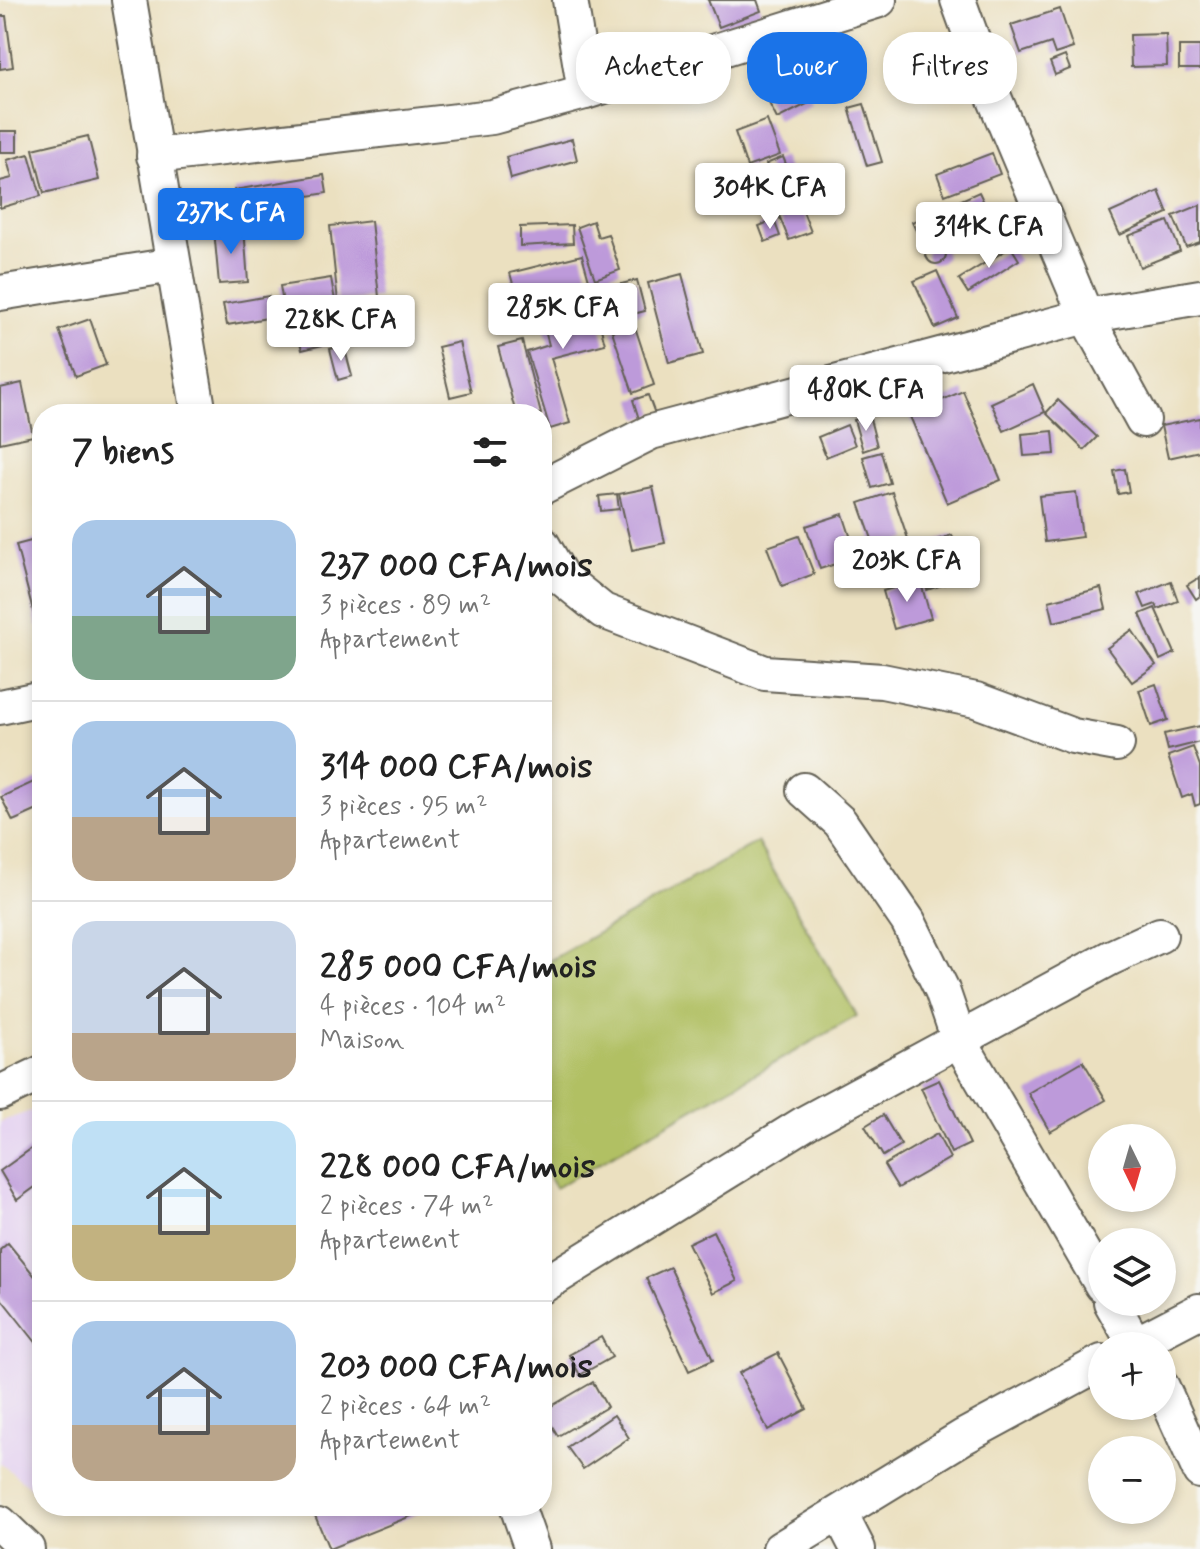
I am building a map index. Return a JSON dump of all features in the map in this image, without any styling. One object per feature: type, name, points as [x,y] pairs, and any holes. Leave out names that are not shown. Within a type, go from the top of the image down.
[{"type":"street","points":[[129,0],[197,404]]},
{"type":"street","points":[[570,0],[576,37]]},
{"type":"street","points":[[731,46],[879,0]]},
{"type":"street","points":[[958,0],[993,97],[1086,316],[1143,420]]},
{"type":"street","points":[[154,156],[492,117],[576,94]]},
{"type":"street","points":[[0,293],[173,265]]},
{"type":"street","points":[[552,482],[651,432],[1086,316],[1200,297]]},
{"type":"street","points":[[552,561],[562,578],[603,611],[765,673],[882,681],[913,687],[976,700],[1073,736],[1117,744]]},
{"type":"street","points":[[0,707],[32,700]]},
{"type":"street","points":[[804,790],[840,822],[908,921],[942,990],[959,1040],[1088,1261]]},
{"type":"street","points":[[552,1280],[807,1122],[1110,958],[1160,935]]},
{"type":"street","points":[[0,1093],[32,1078]]},
{"type":"street","points":[[1160,1332],[1199,1311]]},
{"type":"street","points":[[780,1549],[963,1437],[1088,1370]]},
{"type":"street","points":[[1176,1418],[1200,1471]]},
{"type":"street","points":[[840,1514],[858,1549]]},
{"type":"street","points":[[520,1516],[532,1549]]},
{"type":"street","points":[[0,1523],[27,1549]]},
{"type":"shaded area","points":[[32,1111],[32,1489],[0,1463],[0,1122]]},
{"type":"green space","points":[[757,842],[857,1016],[555,1188],[552,1183],[552,959]]},
{"type":"building","points":[[708,0],[757,0],[761,11],[719,27]]},
{"type":"building","points":[[1060,9],[1073,48],[1055,54],[1051,43],[1021,53],[1017,32],[1014,32],[1011,25]]},
{"type":"building","points":[[0,16],[6,16],[13,67],[0,69]]},
{"type":"building","points":[[1166,34],[1167,66],[1131,67],[1130,35]]},
{"type":"building","points":[[1179,46],[1200,46],[1200,69],[1179,69]]},
{"type":"building","points":[[1065,56],[1070,69],[1055,75],[1050,62]]},
{"type":"building","points":[[770,104],[807,104],[777,119]]},
{"type":"building","points":[[864,104],[882,162],[867,166],[849,108]]},
{"type":"building","points":[[767,120],[780,155],[747,167],[735,132]]},
{"type":"building","points":[[0,131],[17,131],[17,152],[0,152]]},
{"type":"building","points":[[88,136],[99,180],[44,193],[33,149]]},
{"type":"building","points":[[572,139],[577,160],[511,179],[506,157]]},
{"type":"building","points":[[992,153],[1000,174],[945,195],[937,174]]},
{"type":"building","points":[[29,154],[41,196],[0,208],[0,181],[12,178],[7,160]]},
{"type":"building","points":[[783,157],[788,169],[774,174],[778,183],[790,178],[811,232],[789,240],[778,213],[768,216],[755,183],[772,177],[766,164]]},
{"type":"building","points":[[324,175],[327,193],[283,200],[285,213],[239,221],[234,190]]},
{"type":"building","points":[[1159,191],[1168,213],[1120,235],[1110,213]]},
{"type":"building","points":[[979,192],[987,209],[920,239],[912,222]]},
{"type":"building","points":[[1200,205],[1200,242],[1186,247],[1173,216]]},
{"type":"building","points":[[986,216],[992,216],[997,224],[995,230],[986,232],[981,227],[981,221]]},
{"type":"building","points":[[774,220],[780,236],[765,242],[759,226]]},
{"type":"building","points":[[371,221],[379,297],[338,302],[330,226]]},
{"type":"building","points":[[593,221],[598,237],[608,234],[620,270],[595,279],[577,227]]},
{"type":"building","points":[[1168,221],[1180,251],[1140,267],[1128,236]]},
{"type":"building","points":[[572,225],[573,243],[520,246],[520,227]]},
{"type":"building","points":[[244,227],[248,282],[219,284],[214,230]]},
{"type":"building","points":[[936,244],[943,247],[946,254],[943,261],[936,264],[929,261],[926,254],[929,247]]},
{"type":"building","points":[[1011,247],[1019,260],[968,293],[959,279]]},
{"type":"building","points":[[582,255],[593,294],[521,313],[510,273]]},
{"type":"building","points":[[937,271],[958,318],[935,328],[914,281]]},
{"type":"building","points":[[682,274],[703,354],[669,363],[648,283]]},
{"type":"building","points":[[331,278],[337,312],[286,320],[280,286]]},
{"type":"building","points":[[637,280],[645,311],[602,322],[594,291]]},
{"type":"building","points":[[269,296],[273,317],[227,325],[223,304]]},
{"type":"building","points":[[593,298],[605,344],[551,358],[570,423],[552,428],[552,404],[543,404],[527,352],[549,345],[540,312]]},
{"type":"building","points":[[334,317],[339,341],[302,350],[296,327]]},
{"type":"building","points":[[90,319],[106,365],[76,376],[59,330]]},
{"type":"building","points":[[634,324],[654,385],[633,393],[612,331]]},
{"type":"building","points":[[522,341],[538,404],[513,404],[498,347]]},
{"type":"building","points":[[459,342],[471,392],[450,397],[438,347]]},
{"type":"building","points":[[344,346],[352,376],[338,380],[330,349]]},
{"type":"building","points":[[22,383],[32,436],[0,443],[0,388]]},
{"type":"building","points":[[1033,384],[1045,412],[1004,431],[991,403]]},
{"type":"building","points":[[963,391],[1001,480],[947,503],[909,414]]},
{"type":"building","points":[[648,395],[655,414],[639,419],[633,400]]},
{"type":"building","points":[[1058,400],[1097,437],[1084,450],[1046,413]]},
{"type":"building","points":[[869,415],[877,446],[863,451],[854,420]]},
{"type":"building","points":[[1200,418],[1200,451],[1168,458],[1161,426]]},
{"type":"building","points":[[847,425],[855,445],[826,457],[818,437]]},
{"type":"building","points":[[1053,431],[1055,454],[1024,456],[1022,434]]},
{"type":"building","points":[[881,452],[890,483],[872,488],[863,457]]},
{"type":"building","points":[[1125,469],[1129,492],[1118,494],[1114,471]]},
{"type":"building","points":[[653,487],[665,543],[632,550],[619,494]]},
{"type":"building","points":[[892,492],[908,539],[876,550],[859,503]]},
{"type":"building","points":[[1076,492],[1082,537],[1045,542],[1039,496]]},
{"type":"building","points":[[617,494],[619,509],[601,511],[599,496]]},
{"type":"building","points":[[843,514],[857,557],[820,569],[806,526]]},
{"type":"building","points":[[952,535],[966,577],[927,590],[913,548]]},
{"type":"building","points":[[799,536],[814,574],[782,586],[767,547]]},
{"type":"building","points":[[32,541],[32,607],[16,545]]},
{"type":"building","points":[[912,557],[916,571],[884,579],[880,565]]},
{"type":"building","points":[[1200,577],[1200,596],[1196,599],[1187,585]]},
{"type":"building","points":[[920,580],[931,618],[894,629],[883,591]]},
{"type":"building","points":[[1171,581],[1178,601],[1158,609],[1156,604],[1145,608],[1139,594]]},
{"type":"building","points":[[1101,588],[1106,609],[1054,622],[1049,601]]},
{"type":"building","points":[[1155,608],[1175,653],[1160,660],[1140,614]]},
{"type":"building","points":[[1132,630],[1156,665],[1132,682],[1107,648]]},
{"type":"building","points":[[1156,684],[1168,720],[1151,726],[1139,690]]},
{"type":"building","points":[[1200,726],[1200,742],[1168,750],[1164,734]]},
{"type":"building","points":[[1193,747],[1200,766],[1200,804],[1195,806],[1192,794],[1182,798],[1168,756]]},
{"type":"building","points":[[32,783],[32,812],[13,821],[1,797]]},
{"type":"building","points":[[1083,1061],[1106,1100],[1050,1132],[1028,1093]]},
{"type":"building","points":[[939,1080],[970,1144],[951,1153],[921,1088]]},
{"type":"building","points":[[883,1115],[901,1145],[883,1156],[865,1126]]},
{"type":"building","points":[[937,1134],[950,1158],[898,1188],[884,1165]]},
{"type":"building","points":[[32,1148],[32,1189],[17,1200],[0,1171]]},
{"type":"building","points":[[713,1231],[737,1281],[713,1293],[688,1243]]},
{"type":"building","points":[[8,1243],[32,1273],[32,1337],[0,1297],[0,1250]]},
{"type":"building","points":[[670,1267],[713,1360],[689,1371],[646,1278]]},
{"type":"building","points":[[601,1337],[612,1357],[580,1375],[569,1355]]},
{"type":"building","points":[[778,1353],[807,1409],[768,1430],[739,1373]]},
{"type":"building","points":[[593,1382],[607,1407],[558,1436],[552,1426],[552,1406]]},
{"type":"building","points":[[614,1415],[629,1438],[583,1469],[567,1447]]},
{"type":"building","points":[[315,1516],[411,1516],[329,1549]]}]
